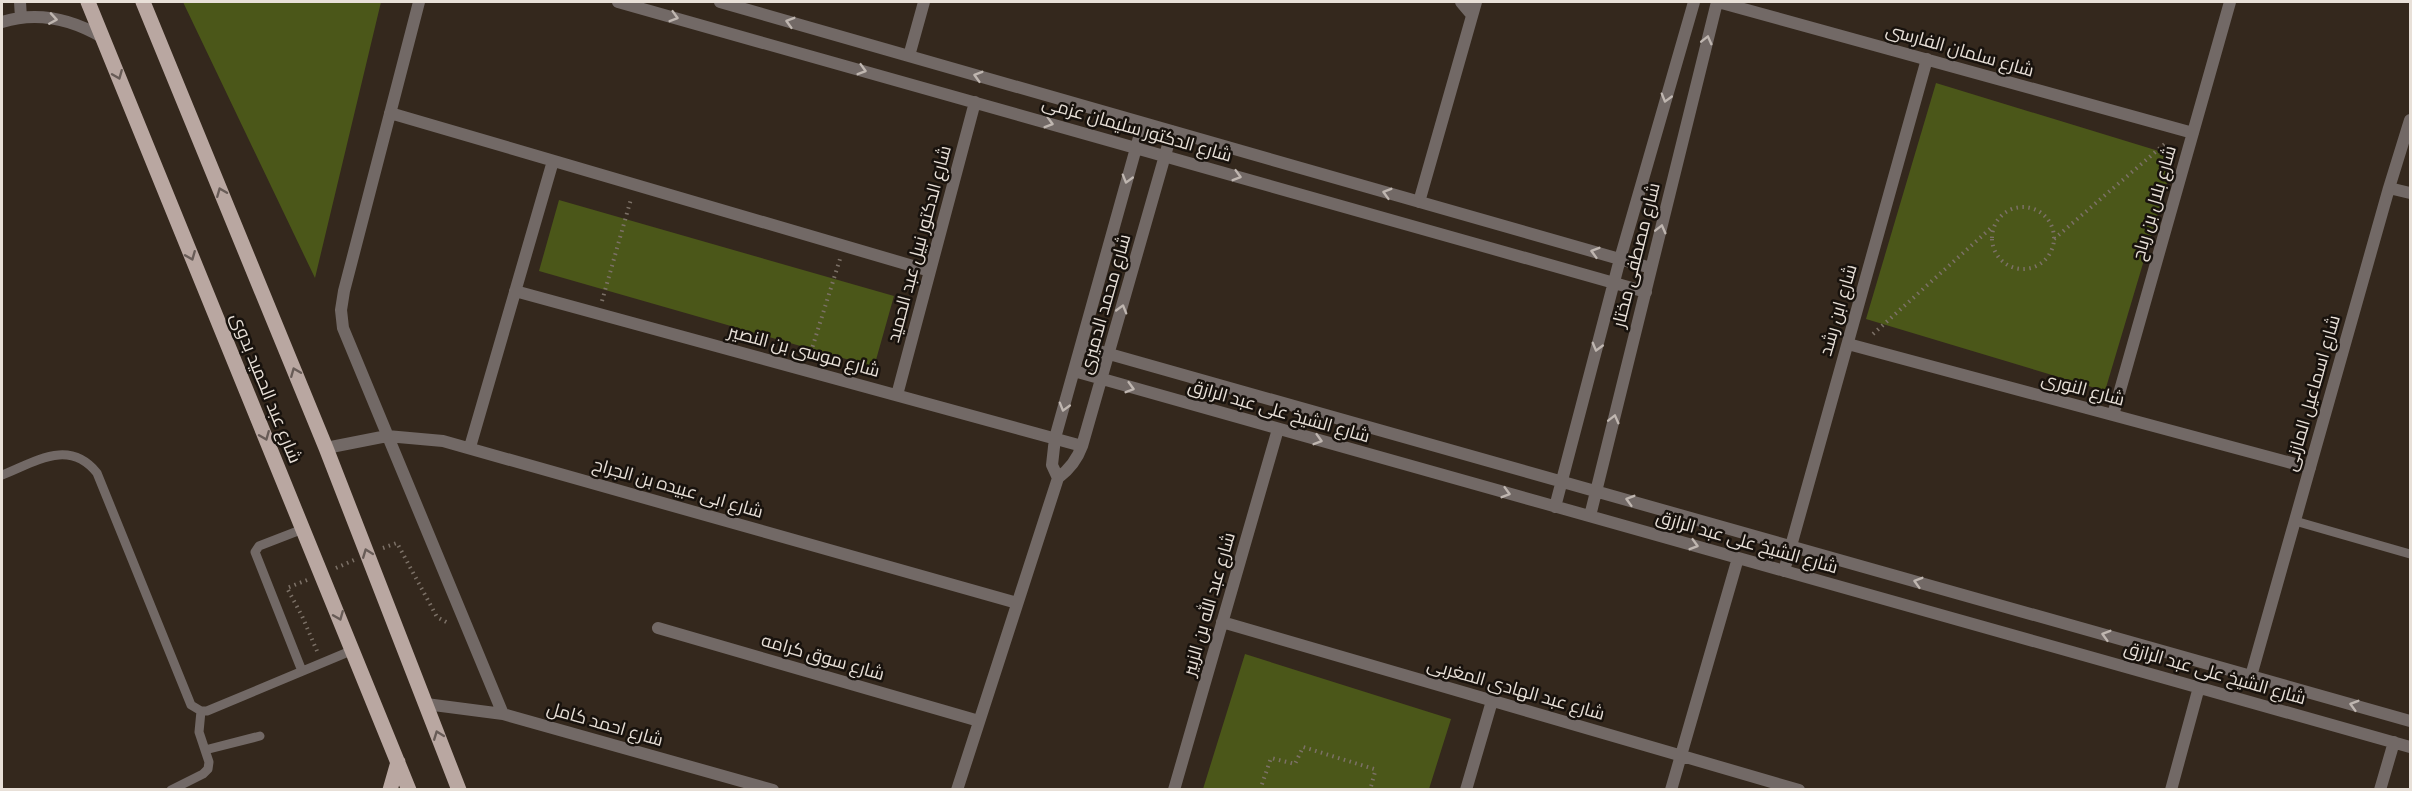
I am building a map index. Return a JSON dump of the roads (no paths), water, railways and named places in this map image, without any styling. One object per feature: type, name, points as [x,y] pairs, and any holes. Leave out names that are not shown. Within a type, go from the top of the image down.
[{"type":"main road","name":"شارع عبد الحميد بدوى","points":[[88,2],[409,789]]},
{"type":"main road","name":"شارع عبد الحميد بدوى","points":[[143,2],[326,448],[459,789]]},
{"type":"main road","points":[[390,789],[398,762]]},
{"type":"street","points":[[20,2],[21,18]]},
{"type":"street","points":[[419,2],[341,310],[343,328],[349,348],[503,714]]},
{"type":"street","name":"شارع الدكتور سليمان عزمى","points":[[618,2],[1646,292]]},
{"type":"street","points":[[909,56],[924,2]]},
{"type":"street","points":[[1461,2],[1472,15]]},
{"type":"street","points":[[1419,202],[1476,2]]},
{"type":"street","name":"شارع مصطفى مختار","points":[[1555,507],[1620,260],[1694,2]]},
{"type":"street","name":"شارع مصطفى مختار","points":[[1590,516],[1718,2]]},
{"type":"street","name":"شارع سلمان الفارسى","points":[[1718,2],[2187,131]]},
{"type":"street","name":"شارع بلال بن رباح","points":[[2113,415],[2187,131],[2230,2]]},
{"type":"street","name":"شارع الدكتور سليمان عزمى","points":[[729,3],[1651,268]]},
{"type":"street","points":[[2,22],[37,17],[71,22],[102,37]]},
{"type":"street","name":"شارع ابن رشد","points":[[1784,571],[1853,345],[1927,59]]},
{"type":"street","name":"شارع الدكتور نبيل عبد الحميد","points":[[897,395],[975,102]]},
{"type":"street","points":[[390,113],[930,271]]},
{"type":"street","name":"شارع اسماعيل المازنى","points":[[2251,676],[2410,120]]},
{"type":"street","name":"شارع محمد الدميرى","points":[[1058,478],[1052,465],[1055,438],[1143,123]]},
{"type":"street","name":"شارع محمد الدميرى","points":[[957,789],[1058,478],[1069,470],[1082,446],[1103,380],[1172,131]]},
{"type":"street","points":[[470,447],[553,161]]},
{"type":"street","points":[[2389,188],[2410,194]]},
{"type":"street","name":"شارع موسى بن النصير","points":[[515,291],[1082,446]]},
{"type":"street","name":"شارع النورى","points":[[1853,345],[2310,468]]},
{"type":"street","name":"شارع الشيخ على عبد الرازق","points":[[1081,346],[2410,721]]},
{"type":"street","name":"شارع الشيخ على عبد الرازق","points":[[1074,371],[2410,747]]},
{"type":"street","name":"شارع عبد الله بن الزبير","points":[[1174,789],[1278,429]]},
{"type":"street","name":"شارع ابى عبيده بن الجراح","points":[[326,448],[387,436],[415,436],[470,447],[1017,603]]},
{"type":"street","points":[[1671,789],[1738,558]]},
{"type":"street","name":"شارع عبد الهادى المغربى","points":[[1222,622],[1799,789]]},
{"type":"street","name":"شارع سوق كرامه","points":[[658,628],[979,721]]},
{"type":"street","points":[[2171,789],[2199,687]]},
{"type":"street","points":[[1466,789],[1492,701]]},
{"type":"street","name":"شارع احمد كامل","points":[[426,704],[503,714],[773,789]]},
{"type":"street","points":[[2380,789],[2394,742]]},
{"type":"lane","points":[[2,475],[54,455],[74,455],[90,465],[100,482],[191,705],[201,711],[207,711],[353,650]]},
{"type":"lane","points":[[2295,521],[2410,554]]},
{"type":"lane","points":[[302,671],[255,552],[259,546],[303,529]]},
{"type":"lane","points":[[171,789],[206,772],[209,762],[199,732],[201,711]]},
{"type":"lane","points":[[205,750],[260,736]]}]
